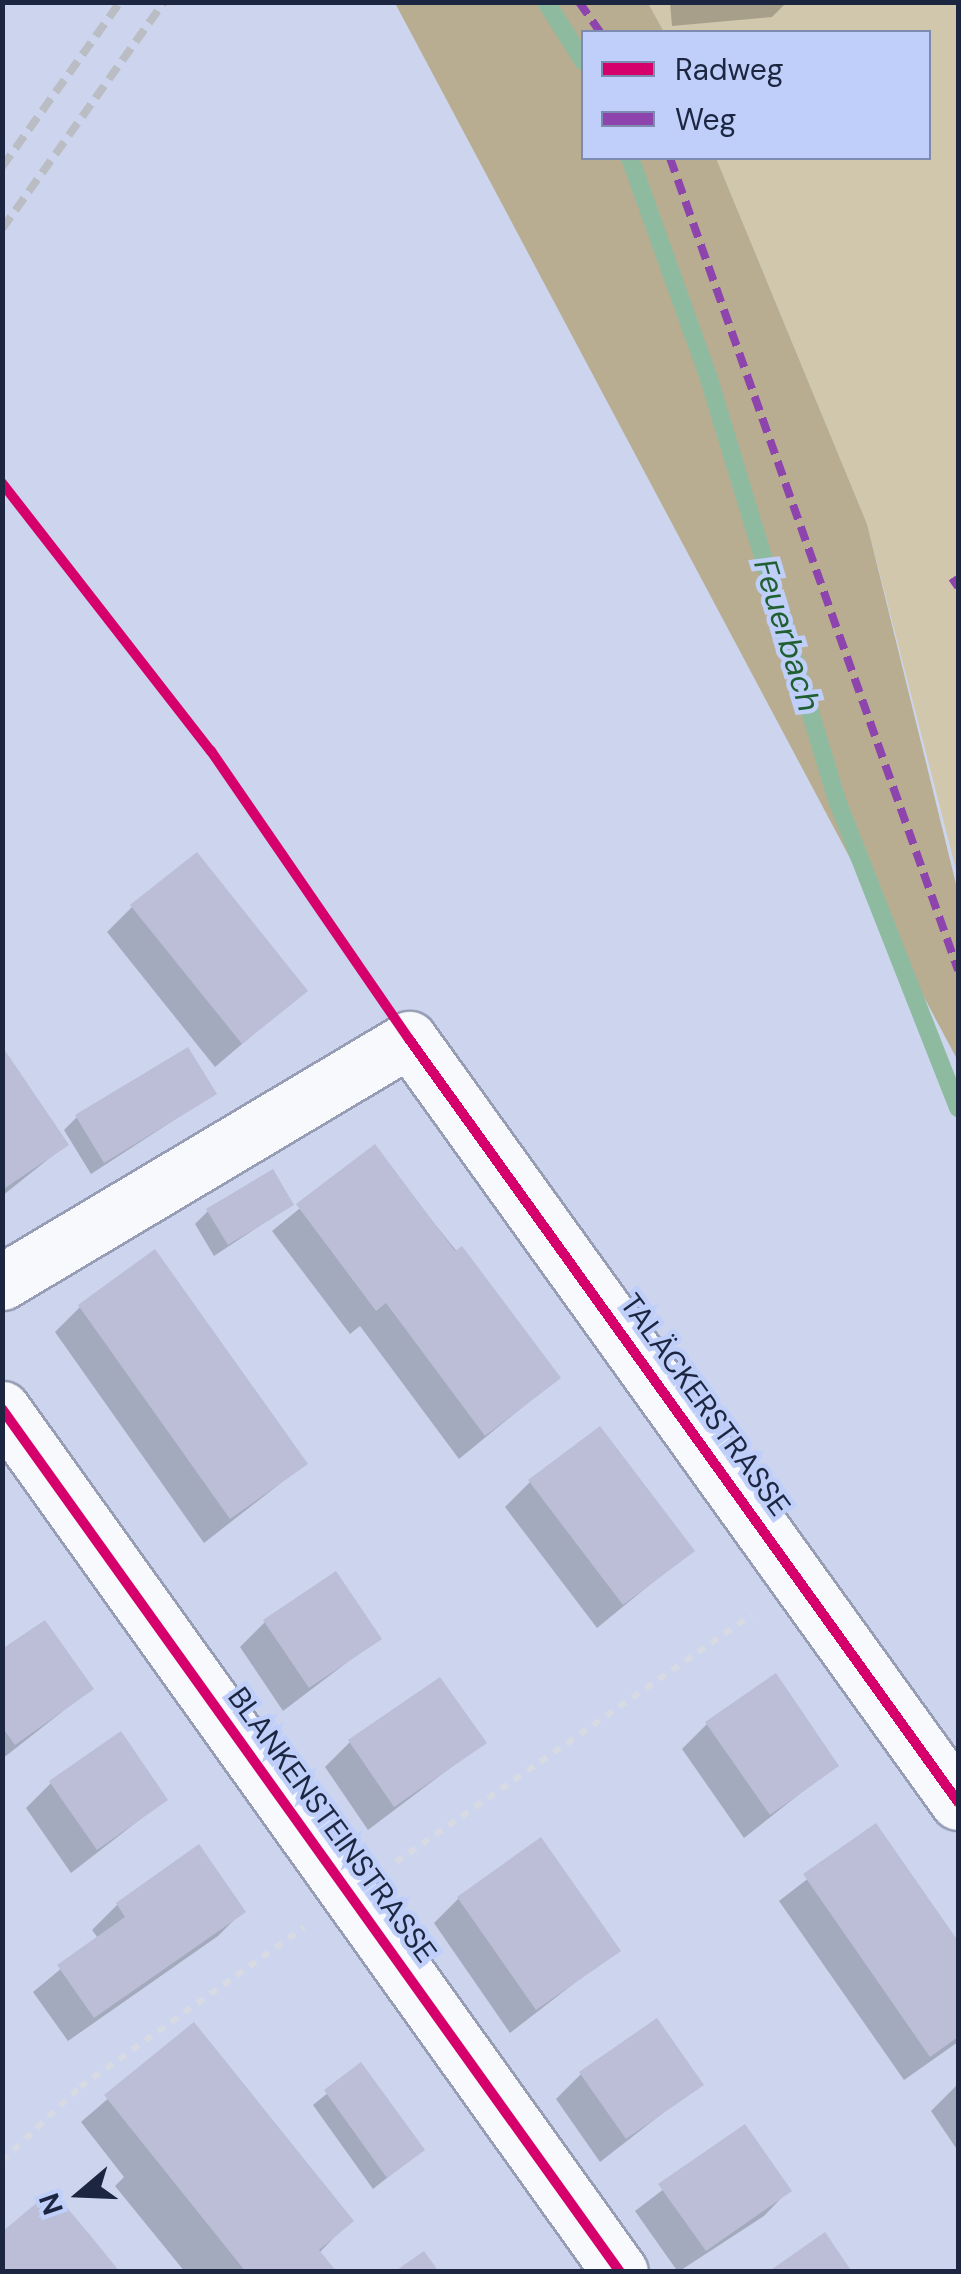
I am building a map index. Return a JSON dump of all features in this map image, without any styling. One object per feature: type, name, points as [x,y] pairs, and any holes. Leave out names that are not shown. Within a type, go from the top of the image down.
[{"type":"street","name":"TALÄCKERSTRASSE","points":[[2,1282],[409,1039],[802,1580],[958,1802]]},
{"type":"street","name":"BLANKENSTEINSTRASSE","points":[[2,1409],[620,2272]]},
{"type":"path","points":[[2,2161],[80,2086],[802,1580]]},
{"type":"shaded area","points":[[395,3],[648,3],[663,30],[581,30],[581,160],[717,160],[867,524],[958,892],[958,1061]]},
{"type":"shaded area","points":[[648,3],[958,3],[958,877],[867,524],[717,160],[931,160],[931,30],[663,30]]},
{"type":"building","points":[[197,852],[308,991],[242,1044],[130,905]]},
{"type":"building","points":[[2,1046],[69,1145],[2,1190]]},
{"type":"building","points":[[188,1047],[217,1094],[104,1163],[75,1115]]},
{"type":"building","points":[[375,1144],[455,1251],[462,1246],[561,1378],[485,1436],[386,1303],[376,1311],[296,1204]]},
{"type":"building","points":[[273,1169],[294,1205],[228,1245],[206,1209]]},
{"type":"building","points":[[155,1249],[308,1464],[230,1519],[78,1305]]},
{"type":"building","points":[[600,1426],[695,1551],[623,1605],[528,1480]]},
{"type":"building","points":[[336,1571],[382,1639],[309,1688],[263,1620]]},
{"type":"building","points":[[45,1620],[94,1689],[15,1745],[2,1727],[2,1649]]},
{"type":"building","points":[[776,1673],[839,1766],[770,1815],[705,1722]]},
{"type":"building","points":[[440,1677],[487,1743],[394,1807],[348,1740]]},
{"type":"building","points":[[121,1731],[168,1800],[97,1850],[49,1781]]},
{"type":"building","points":[[876,1823],[958,1941],[958,2037],[930,2057],[803,1874]]},
{"type":"building","points":[[541,1837],[621,1951],[536,2010],[457,1897]]},
{"type":"building","points":[[199,1844],[246,1912],[94,2018],[57,1965],[125,1917],[116,1903]]},
{"type":"building","points":[[657,2018],[704,2085],[626,2139],[579,2072]]},
{"type":"building","points":[[194,2022],[354,2221],[319,2250],[337,2272],[246,2272],[104,2095]]},
{"type":"building","points":[[361,2062],[425,2150],[387,2178],[324,2090]]},
{"type":"building","points":[[745,2124],[792,2191],[706,2251],[658,2184]]},
{"type":"building","points":[[52,2190],[120,2272],[2,2272],[2,2232]]},
{"type":"building","points":[[825,2232],[852,2272],[768,2272]]},
{"type":"building","points":[[424,2251],[439,2272],[394,2272]]},
{"type":"waterway","name":"Feuerbach","points":[[546,2],[581,57]]},
{"type":"waterway","name":"Feuerbach","points":[[631,160],[709,379],[838,803],[958,1108]]},
{"type":"railway","points":[[2,167],[120,2]]},
{"type":"railway","points":[[2,229],[164,2]]},
{"type":"marked path","points":[[579,2],[599,30]]},
{"type":"marked path","points":[[671,160],[958,970]]},
{"type":"marked path","points":[[952,578],[958,587]]},
{"type":"cycle path","points":[[2,483],[211,751],[409,1039],[958,1802]]},
{"type":"cycle path","points":[[2,1409],[620,2272]]}]
